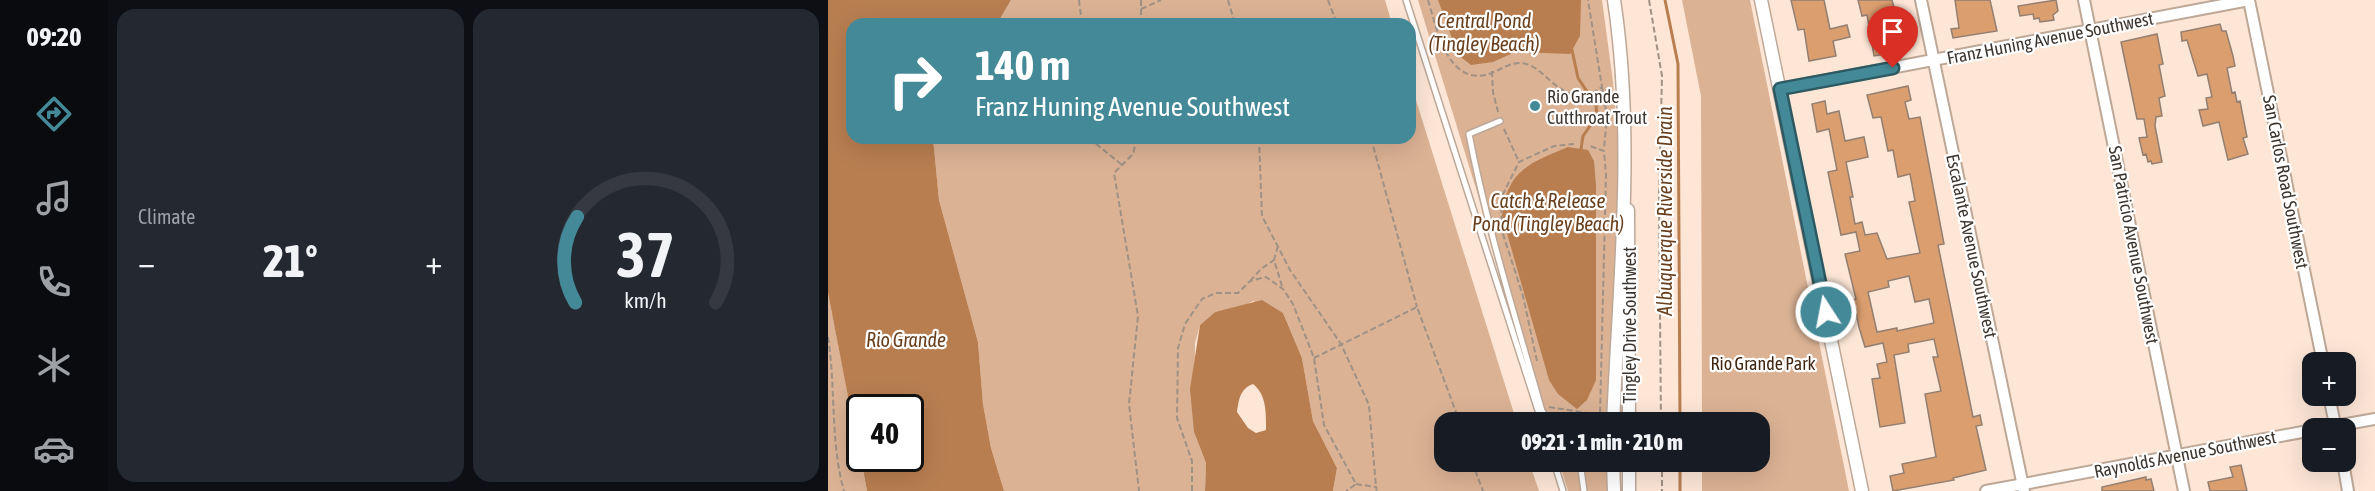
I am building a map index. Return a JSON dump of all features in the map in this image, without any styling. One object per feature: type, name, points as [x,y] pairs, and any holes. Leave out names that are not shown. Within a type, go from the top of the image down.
[{"type":"street","name":"Tingley Drive Southwest","points":[[1614,0],[1622,70],[1624,191],[1614,412]]},
{"type":"street","points":[[1761,0],[1862,491]]},
{"type":"street","name":"Escalante Avenue Southwest","points":[[1921,0],[2023,487]]},
{"type":"street","name":"San Patricio Avenue Southwest","points":[[2084,0],[2184,491]]},
{"type":"street","name":"Franz Huning Avenue Southwest","points":[[1780,89],[2249,0]]},
{"type":"street","name":"San Carlos Road Southwest","points":[[2249,0],[2321,352]]},
{"type":"street","name":"Tingley Drive Southwest","points":[[1624,191],[1629,217],[1629,412]]},
{"type":"street","points":[[2356,422],[2375,418]]},
{"type":"street","name":"Raynolds Avenue Southwest","points":[[1986,491],[2023,487],[2302,432]]},
{"type":"street","points":[[1613,472],[1614,491]]},
{"type":"street","points":[[1629,472],[1629,491]]},
{"type":"street","points":[[2345,472],[2348,491]]},
{"type":"lane","points":[[1406,0],[1412,18]]},
{"type":"lane","points":[[1416,31],[1538,412]]},
{"type":"lane","points":[[1500,121],[1469,134],[1480,193],[1543,412]]},
{"type":"lane","points":[[1557,472],[1563,491]]},
{"type":"lane","points":[[1581,472],[1584,491]]},
{"type":"path","points":[[1079,0],[1081,18]]},
{"type":"path","points":[[1141,0],[1141,18]]},
{"type":"path","points":[[1141,9],[1161,0]]},
{"type":"path","points":[[1228,0],[1233,18]]},
{"type":"path","points":[[1328,0],[1335,18]]},
{"type":"path","points":[[1428,0],[1442,44],[1455,65],[1468,74],[1485,75],[1512,64],[1528,64],[1563,91],[1587,96],[1602,87]]},
{"type":"path","points":[[1548,406],[1600,415],[1606,175],[1604,151],[1607,116],[1588,0]]},
{"type":"path","points":[[1648,0],[1662,76],[1659,199],[1661,412]]},
{"type":"path","points":[[1096,144],[1122,165]]},
{"type":"path","points":[[1136,144],[1133,154],[1114,173],[1138,316],[1129,404],[1139,491]]},
{"type":"path","points":[[1259,144],[1262,216],[1278,246],[1290,270],[1341,344],[1369,405],[1376,489],[1356,484],[1324,426],[1314,358],[1293,304],[1283,288],[1274,260],[1278,246]]},
{"type":"path","points":[[1373,144],[1417,308],[1456,412]]},
{"type":"path","points":[[1538,365],[1523,296],[1502,231],[1500,198],[1519,162],[1554,146],[1574,144]]},
{"type":"path","points":[[1590,146],[1604,151]]},
{"type":"path","points":[[1192,491],[1192,461],[1178,418],[1178,348],[1185,324],[1202,299],[1216,293],[1238,293],[1261,269],[1274,260]]},
{"type":"path","points":[[1250,281],[1266,277],[1283,288]]},
{"type":"path","points":[[1314,358],[1417,308]]},
{"type":"path","points":[[828,337],[835,393],[835,436],[844,491]]},
{"type":"path","points":[[1476,472],[1483,491]]},
{"type":"path","points":[[1662,472],[1662,491]]},
{"type":"path","points":[[1346,491],[1356,484]]},
{"type":"green space","points":[[1011,0],[1385,0],[1390,18],[1000,18]]},
{"type":"green space","points":[[1418,0],[1602,0],[1613,82],[1630,268],[1623,412],[1545,412]]},
{"type":"green space","name":"Rio Grande Park","points":[[1682,0],[1750,0],[1849,491],[1702,491],[1702,472],[1770,472],[1770,412],[1702,412],[1701,96]]},
{"type":"green space","points":[[1416,100],[1514,412],[1434,412],[1434,472],[1532,472],[1539,491],[1333,491],[1337,468],[1313,421],[1302,358],[1283,313],[1253,301],[1243,307],[1215,312],[1200,325],[1195,343],[1194,432],[1206,463],[1205,491],[1004,491],[991,448],[983,404],[978,342],[939,200],[934,144],[1416,144]]},
{"type":"green space","points":[[828,293],[848,394],[846,394],[846,472],[863,472],[867,491],[828,491]]},
{"type":"green space","points":[[1562,472],[1619,472],[1618,491],[1568,491]]},
{"type":"water","name":"Rio Grande","points":[[828,0],[1011,0],[1000,18],[846,18],[846,144],[934,144],[939,200],[978,342],[983,404],[991,448],[1004,491],[867,491],[863,472],[924,472],[924,394],[848,394],[828,293]]},
{"type":"water","name":"Central Pond (Tingley Beach)","points":[[1438,0],[1581,0],[1580,36],[1570,54],[1515,52],[1493,62],[1471,65],[1458,55]]},
{"type":"water","name":"Catch & Release Pond (Tingley Beach)","points":[[1568,147],[1588,150],[1594,161],[1596,185],[1596,380],[1587,400],[1577,409],[1558,394],[1549,380],[1502,216],[1509,188],[1522,171],[1542,158]]},
{"type":"water","points":[[1262,300],[1283,313],[1302,358],[1313,421],[1337,468],[1333,491],[1205,491],[1206,463],[1194,432],[1190,389],[1200,325],[1215,312]],"holes":[[[1253,384],[1258,388],[1265,405],[1266,430],[1256,433],[1248,428],[1237,412],[1245,389]]]},
{"type":"building","points":[[1791,0],[1824,0],[1830,29],[1847,25],[1850,37],[1833,41],[1836,56],[1809,61],[1804,29],[1798,30]]},
{"type":"building","points":[[1858,0],[1892,0],[1895,11],[1885,13],[1892,53],[1874,56],[1867,15],[1862,16]]},
{"type":"building","points":[[1955,0],[1990,0],[1997,31],[1953,38],[1951,29],[1959,28]]},
{"type":"building","points":[[2056,0],[2058,11],[2053,15],[2054,20],[2040,22],[2039,18],[2034,19],[2033,14],[2020,16],[2018,6]]},
{"type":"building","points":[[2220,24],[2222,31],[2226,31],[2233,56],[2235,66],[2227,68],[2232,93],[2235,92],[2237,102],[2240,101],[2247,137],[2243,138],[2248,154],[2228,160],[2219,122],[2203,126],[2199,110],[2208,109],[2206,98],[2212,97],[2207,74],[2198,76],[2187,40],[2182,41],[2181,32]]},
{"type":"building","points":[[2157,34],[2163,64],[2159,65],[2165,96],[2159,98],[2162,116],[2156,117],[2155,126],[2162,162],[2152,164],[2151,161],[2148,162],[2146,154],[2143,155],[2139,138],[2147,137],[2144,119],[2137,119],[2121,42]]},
{"type":"building","points":[[1908,86],[1911,100],[1905,102],[1909,119],[1920,117],[1944,244],[1938,245],[1973,417],[1980,415],[1982,425],[1976,426],[1986,470],[1953,478],[1954,480],[1893,491],[1890,476],[1904,473],[1902,464],[1936,457],[1925,394],[1941,391],[1933,357],[1938,357],[1934,339],[1908,344],[1909,352],[1894,355],[1905,423],[1880,427],[1872,379],[1880,378],[1877,364],[1887,362],[1883,343],[1865,347],[1859,327],[1853,300],[1856,299],[1845,254],[1860,251],[1856,232],[1841,235],[1828,172],[1837,170],[1829,129],[1817,132],[1812,104],[1825,101],[1827,114],[1839,111],[1845,141],[1864,137],[1868,157],[1846,162],[1853,197],[1850,197],[1855,224],[1862,222],[1865,235],[1877,233],[1887,259],[1920,253],[1909,202],[1915,201],[1910,174],[1898,177],[1893,150],[1888,151],[1881,117],[1873,118],[1867,95]],"holes":[[[1909,276],[1915,302],[1929,299],[1934,323],[1897,331],[1897,328],[1877,332],[1868,292],[1889,287],[1888,281]]]},
{"type":"building","points":[[2241,465],[2247,491],[2210,491],[2208,482],[2233,477],[2230,467]]},
{"type":"building","points":[[2146,477],[2146,480],[2151,479],[2154,491],[2102,491],[2102,487]]},
{"type":"waterway","name":"Albuquerque Riverside Drain","points":[[1665,0],[1678,64],[1680,412]]},
{"type":"waterway","points":[[1572,50],[1578,78],[1596,105],[1597,116],[1583,136],[1581,149]]},
{"type":"waterway","name":"Albuquerque Riverside Drain","points":[[1680,472],[1680,491]]},
{"type":"place","name":"Rio Grande Cutthroat Trout","points":[[1535,106]]},
{"type":"route","points":[[1826,312],[1780,89],[1893,68]]}]
